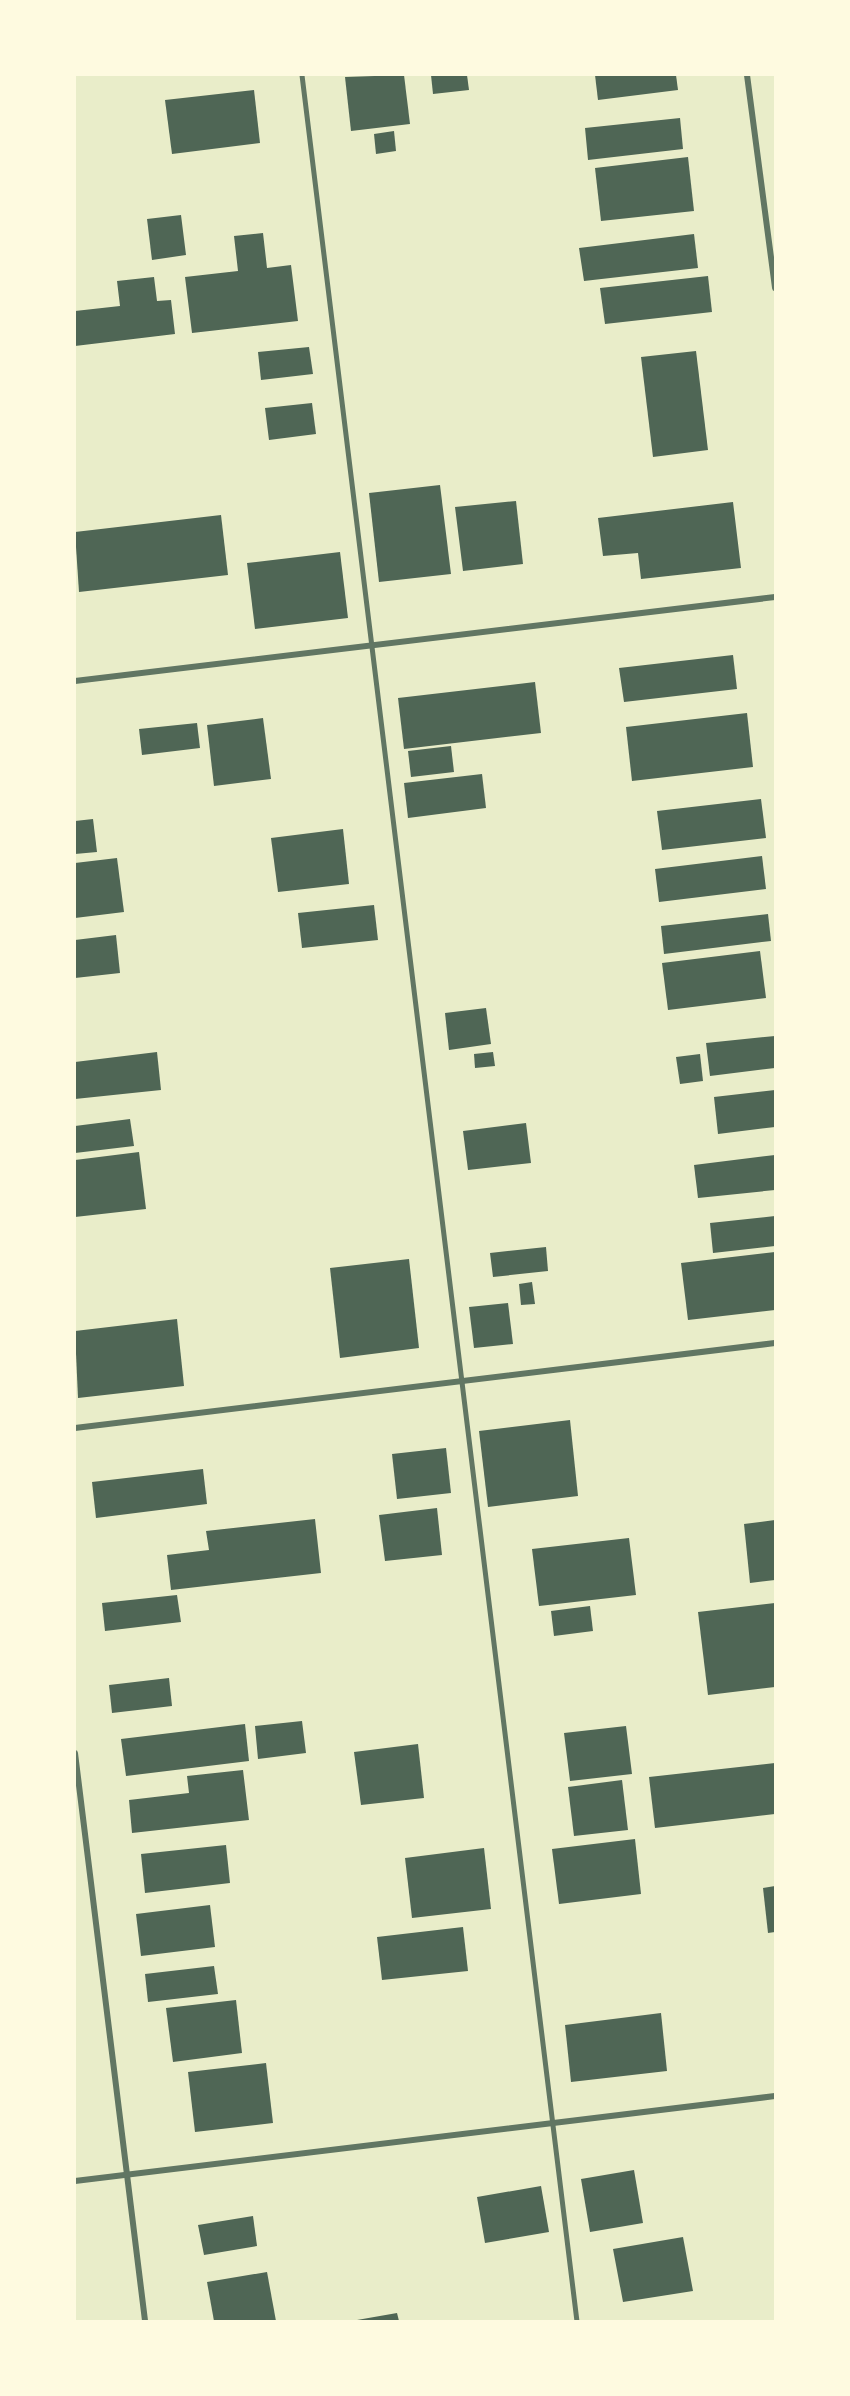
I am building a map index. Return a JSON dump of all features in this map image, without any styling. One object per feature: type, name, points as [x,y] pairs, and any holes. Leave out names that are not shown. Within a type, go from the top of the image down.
[{"type":"street","points":[[747,75],[773,244],[775,288]]},
{"type":"street","points":[[75,681],[775,597]]},
{"type":"street","points":[[75,1428],[775,1343]]},
{"type":"street","points":[[75,1753],[145,2321]]},
{"type":"street","points":[[75,2181],[775,2096]]},
{"type":"lane","points":[[302,75],[577,2321]]},
{"type":"building","points":[[404,75],[410,124],[351,131],[345,77]]},
{"type":"building","points":[[431,75],[467,75],[469,90],[433,94]]},
{"type":"building","points":[[595,75],[676,75],[678,90],[598,100]]},
{"type":"building","points":[[254,90],[260,143],[172,154],[165,100]]},
{"type":"building","points":[[680,118],[683,149],[588,160],[585,128]]},
{"type":"building","points":[[394,131],[396,151],[376,154],[374,134]]},
{"type":"building","points":[[688,157],[694,211],[601,221],[595,168]]},
{"type":"building","points":[[181,215],[186,255],[152,260],[147,219]]},
{"type":"building","points":[[263,233],[267,268],[291,265],[298,321],[192,333],[185,277],[238,271],[234,236]]},
{"type":"building","points":[[694,234],[698,268],[584,281],[579,248]]},
{"type":"building","points":[[708,276],[712,312],[605,324],[600,288]]},
{"type":"building","points":[[154,277],[157,301],[171,300],[175,334],[75,346],[75,311],[120,306],[117,281]]},
{"type":"building","points":[[309,347],[313,374],[261,380],[258,352]]},
{"type":"building","points":[[696,351],[708,450],[653,457],[641,357]]},
{"type":"building","points":[[312,403],[316,434],[269,440],[265,408]]},
{"type":"building","points":[[440,485],[451,574],[379,582],[369,493]]},
{"type":"building","points":[[516,501],[523,564],[463,571],[455,507]]},
{"type":"building","points":[[733,502],[741,568],[641,579],[638,553],[603,556],[598,518]]},
{"type":"building","points":[[221,515],[228,575],[79,592],[75,532]]},
{"type":"building","points":[[340,552],[348,618],[255,629],[247,563]]},
{"type":"building","points":[[733,655],[737,689],[624,702],[619,668]]},
{"type":"building","points":[[535,682],[541,733],[404,749],[398,698]]},
{"type":"building","points":[[747,713],[753,767],[632,781],[626,727]]},
{"type":"building","points":[[263,718],[271,779],[214,786],[207,725]]},
{"type":"building","points":[[197,723],[200,748],[142,755],[139,729]]},
{"type":"building","points":[[451,746],[454,772],[411,777],[408,751]]},
{"type":"building","points":[[482,774],[486,808],[408,818],[404,783]]},
{"type":"building","points":[[761,799],[766,838],[662,850],[657,811]]},
{"type":"building","points":[[93,819],[97,852],[75,854],[75,821]]},
{"type":"building","points":[[343,829],[349,884],[278,892],[271,838]]},
{"type":"building","points":[[762,856],[766,889],[659,902],[655,869]]},
{"type":"building","points":[[117,858],[124,912],[75,918],[75,863]]},
{"type":"building","points":[[374,905],[378,940],[302,948],[298,913]]},
{"type":"building","points":[[768,914],[771,941],[664,954],[661,926]]},
{"type":"building","points":[[116,935],[120,973],[75,978],[75,940]]},
{"type":"building","points":[[760,951],[766,998],[668,1010],[662,963]]},
{"type":"building","points":[[486,1008],[491,1044],[449,1050],[445,1013]]},
{"type":"building","points":[[775,1036],[775,1068],[710,1076],[706,1043]]},
{"type":"building","points":[[157,1052],[161,1090],[75,1099],[75,1062]]},
{"type":"building","points":[[493,1052],[495,1066],[475,1068],[474,1054]]},
{"type":"building","points":[[700,1054],[703,1081],[680,1084],[676,1057]]},
{"type":"building","points":[[775,1090],[775,1127],[718,1134],[714,1097]]},
{"type":"building","points":[[130,1119],[134,1146],[75,1153],[75,1126]]},
{"type":"building","points":[[526,1123],[531,1163],[468,1170],[463,1131]]},
{"type":"building","points":[[139,1152],[146,1209],[75,1217],[75,1160]]},
{"type":"building","points":[[775,1155],[775,1190],[698,1198],[694,1165]]},
{"type":"building","points":[[775,1216],[775,1246],[713,1253],[710,1223]]},
{"type":"building","points":[[546,1247],[548,1271],[493,1277],[490,1253]]},
{"type":"building","points":[[775,1252],[775,1310],[688,1320],[681,1263]]},
{"type":"building","points":[[409,1259],[419,1348],[340,1358],[330,1268]]},
{"type":"building","points":[[532,1282],[535,1304],[521,1305],[519,1284]]},
{"type":"building","points":[[508,1303],[513,1344],[474,1348],[469,1307]]},
{"type":"building","points":[[177,1319],[184,1386],[78,1398],[75,1331]]},
{"type":"building","points":[[570,1420],[578,1496],[488,1507],[479,1431]]},
{"type":"building","points":[[446,1448],[451,1493],[397,1499],[392,1454]]},
{"type":"building","points":[[203,1469],[207,1504],[96,1518],[92,1482]]},
{"type":"building","points":[[437,1508],[442,1555],[385,1561],[379,1515]]},
{"type":"building","points":[[315,1519],[321,1573],[171,1590],[167,1555],[209,1550],[206,1531]]},
{"type":"building","points":[[775,1520],[775,1580],[750,1583],[744,1524]]},
{"type":"building","points":[[629,1538],[636,1595],[539,1606],[532,1549]]},
{"type":"building","points":[[177,1595],[181,1622],[105,1631],[102,1603]]},
{"type":"building","points":[[775,1603],[775,1687],[708,1695],[698,1612]]},
{"type":"building","points":[[590,1606],[593,1631],[554,1636],[551,1611]]},
{"type":"building","points":[[169,1678],[172,1706],[112,1713],[109,1685]]},
{"type":"building","points":[[302,1721],[306,1753],[258,1759],[255,1726]]},
{"type":"building","points":[[245,1724],[249,1761],[126,1776],[121,1739]]},
{"type":"building","points":[[626,1726],[632,1774],[570,1781],[564,1733]]},
{"type":"building","points":[[418,1744],[424,1798],[361,1805],[354,1752]]},
{"type":"building","points":[[775,1763],[775,1814],[655,1828],[649,1777]]},
{"type":"building","points":[[243,1770],[249,1820],[132,1833],[129,1800],[189,1793],[187,1776]]},
{"type":"building","points":[[622,1780],[628,1830],[574,1836],[568,1787]]},
{"type":"building","points":[[635,1839],[641,1894],[559,1904],[552,1849]]},
{"type":"building","points":[[226,1845],[230,1883],[145,1893],[141,1854]]},
{"type":"building","points":[[484,1848],[491,1909],[412,1918],[405,1858]]},
{"type":"building","points":[[775,1886],[775,1932],[768,1933],[763,1888]]},
{"type":"building","points":[[210,1905],[215,1947],[141,1956],[136,1914]]},
{"type":"building","points":[[463,1927],[468,1971],[382,1980],[377,1937]]},
{"type":"building","points":[[214,1966],[218,1994],[148,2002],[145,1974]]},
{"type":"building","points":[[236,2000],[242,2053],[173,2062],[166,2008]]},
{"type":"building","points":[[661,2013],[667,2071],[571,2082],[565,2025]]},
{"type":"building","points":[[266,2063],[273,2123],[195,2132],[188,2072]]},
{"type":"building","points":[[634,2170],[643,2223],[590,2232],[581,2179]]},
{"type":"building","points":[[541,2186],[549,2232],[485,2243],[477,2197]]},
{"type":"building","points":[[253,2216],[257,2246],[204,2255],[198,2225]]},
{"type":"building","points":[[683,2237],[693,2291],[623,2302],[613,2249]]},
{"type":"building","points":[[267,2272],[276,2321],[214,2321],[207,2282]]},
{"type":"building","points":[[397,2313],[399,2321],[357,2321],[357,2320]]}]
